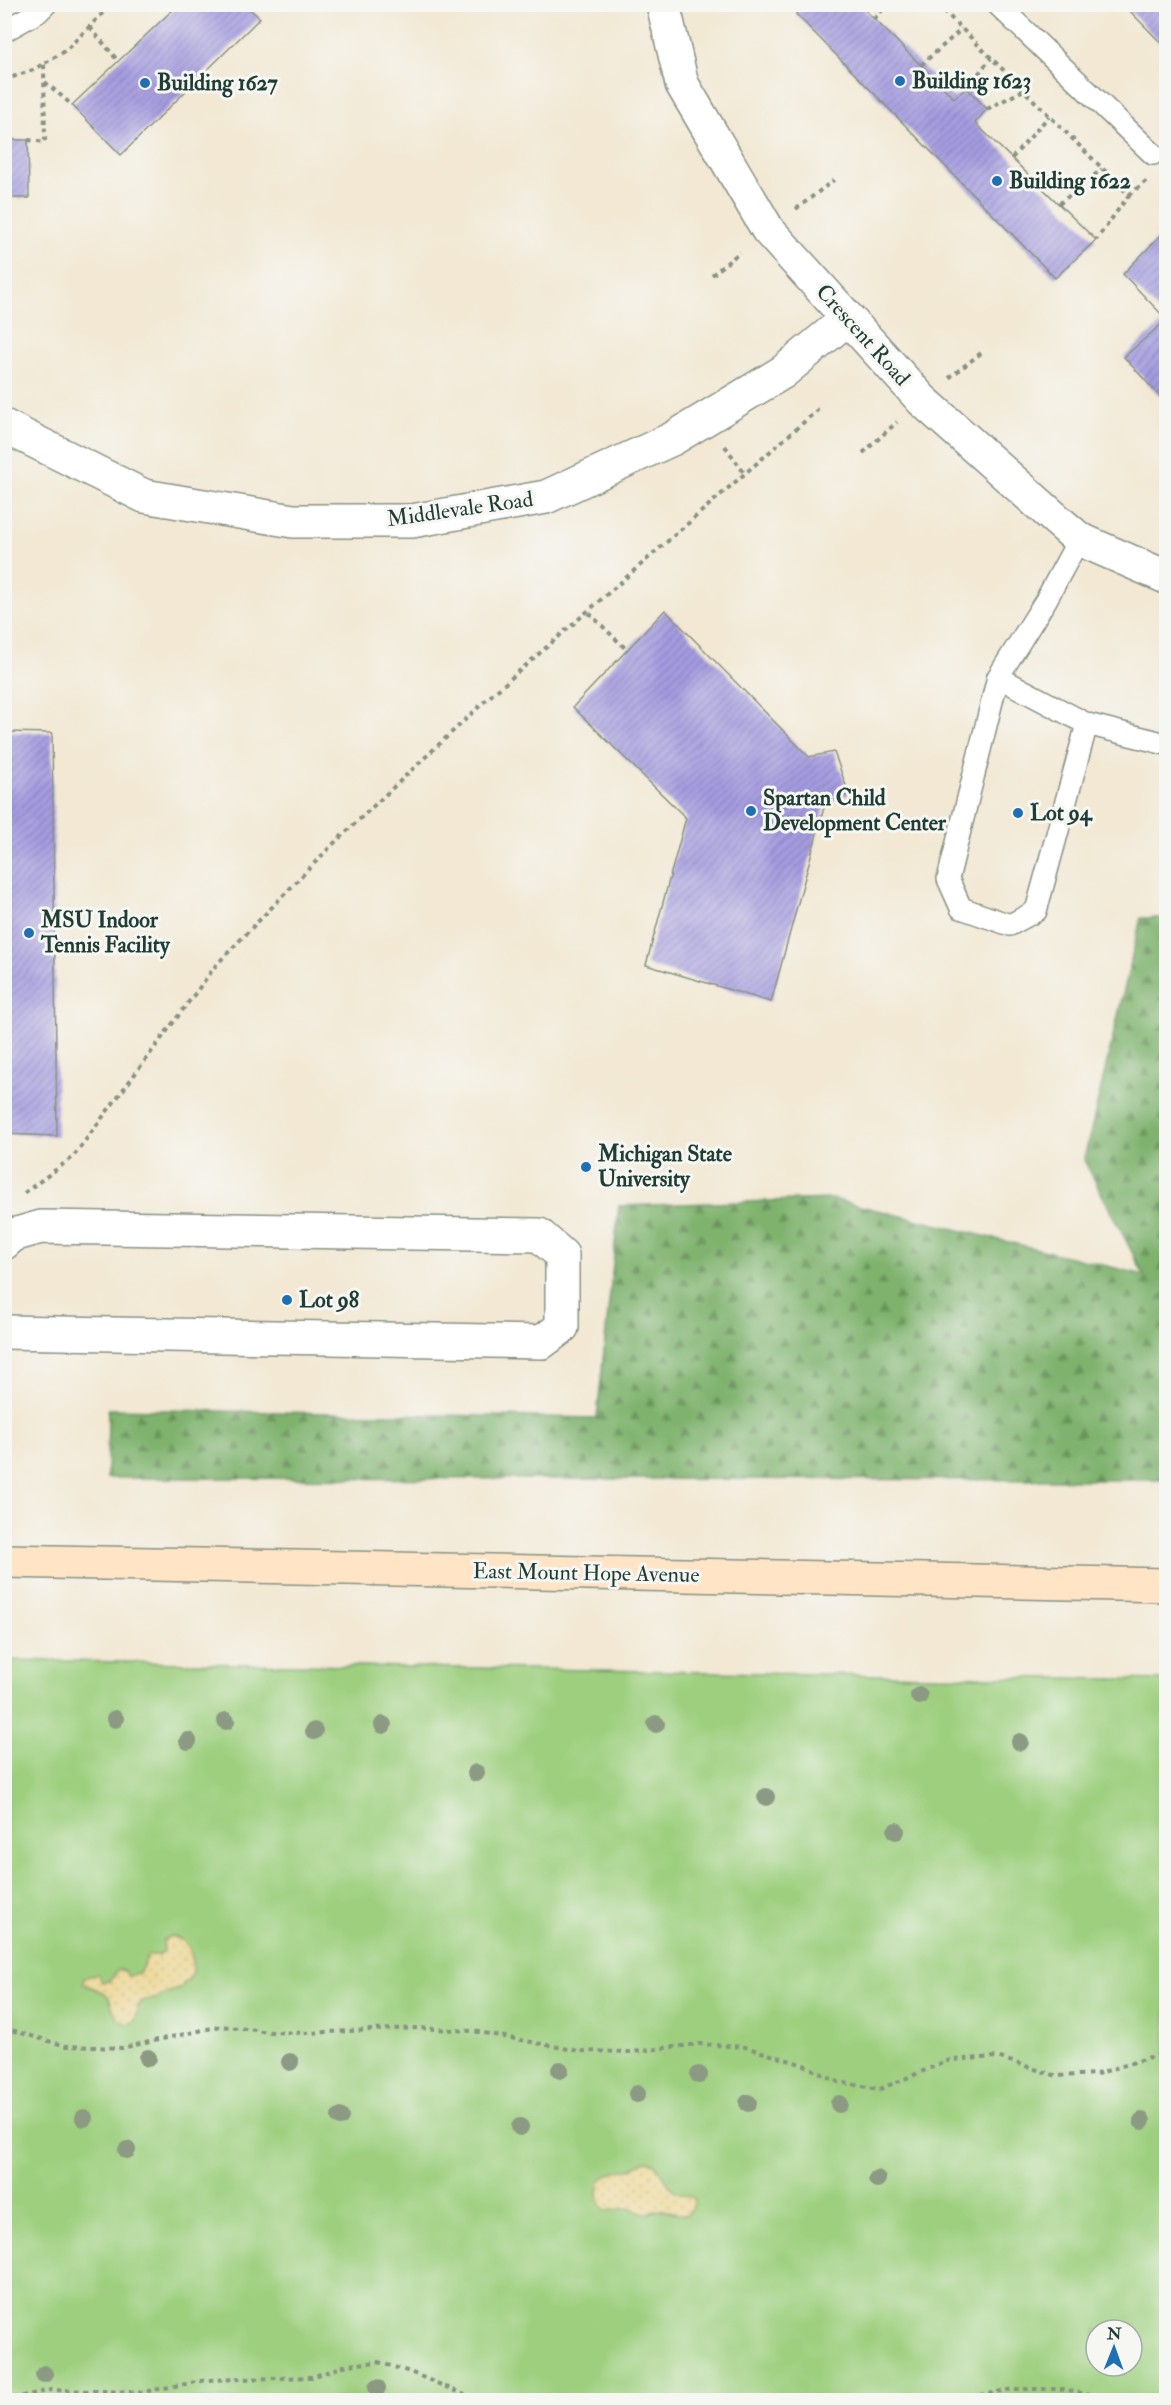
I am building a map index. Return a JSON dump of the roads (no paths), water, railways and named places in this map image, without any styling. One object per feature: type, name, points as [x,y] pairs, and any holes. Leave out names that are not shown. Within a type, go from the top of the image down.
[{"type":"street","name":"Crescent Road","points":[[663,4],[682,84],[768,230],[921,400],[1079,539],[1167,577]]},
{"type":"street","name":"Middlevale Road","points":[[4,426],[144,496],[293,521],[412,520],[546,497],[651,449],[672,439],[783,372],[847,319]]},
{"type":"street","points":[[4,1243],[13,1235],[41,1227],[539,1235],[562,1255],[562,1327],[542,1342],[4,1332]]},
{"type":"street","name":"East Mount Hope Avenue","points":[[4,1561],[1167,1585]]},
{"type":"lane","points":[[4,31],[38,12],[46,4]]},
{"type":"lane","points":[[997,4],[1153,154]]},
{"type":"lane","points":[[1079,539],[1046,600],[998,677],[948,879],[961,908],[1010,925],[1036,911],[1087,724]]},
{"type":"lane","points":[[998,677],[1087,724],[1167,744]]},
{"type":"place","name":"Building 1623","points":[[900,81]]},
{"type":"place","name":"Building 1627","points":[[145,83]]},
{"type":"place","name":"Building 1622","points":[[997,181]]},
{"type":"place","name":"Spartan Child Development Center","points":[[751,811]]},
{"type":"place","name":"Lot 94","points":[[1018,813]]},
{"type":"place","name":"MSU Indoor Tennis Facility","points":[[29,933]]},
{"type":"place","name":"Michigan State University","points":[[586,1167]]},
{"type":"place","name":"Lot 98","points":[[287,1300]]}]
